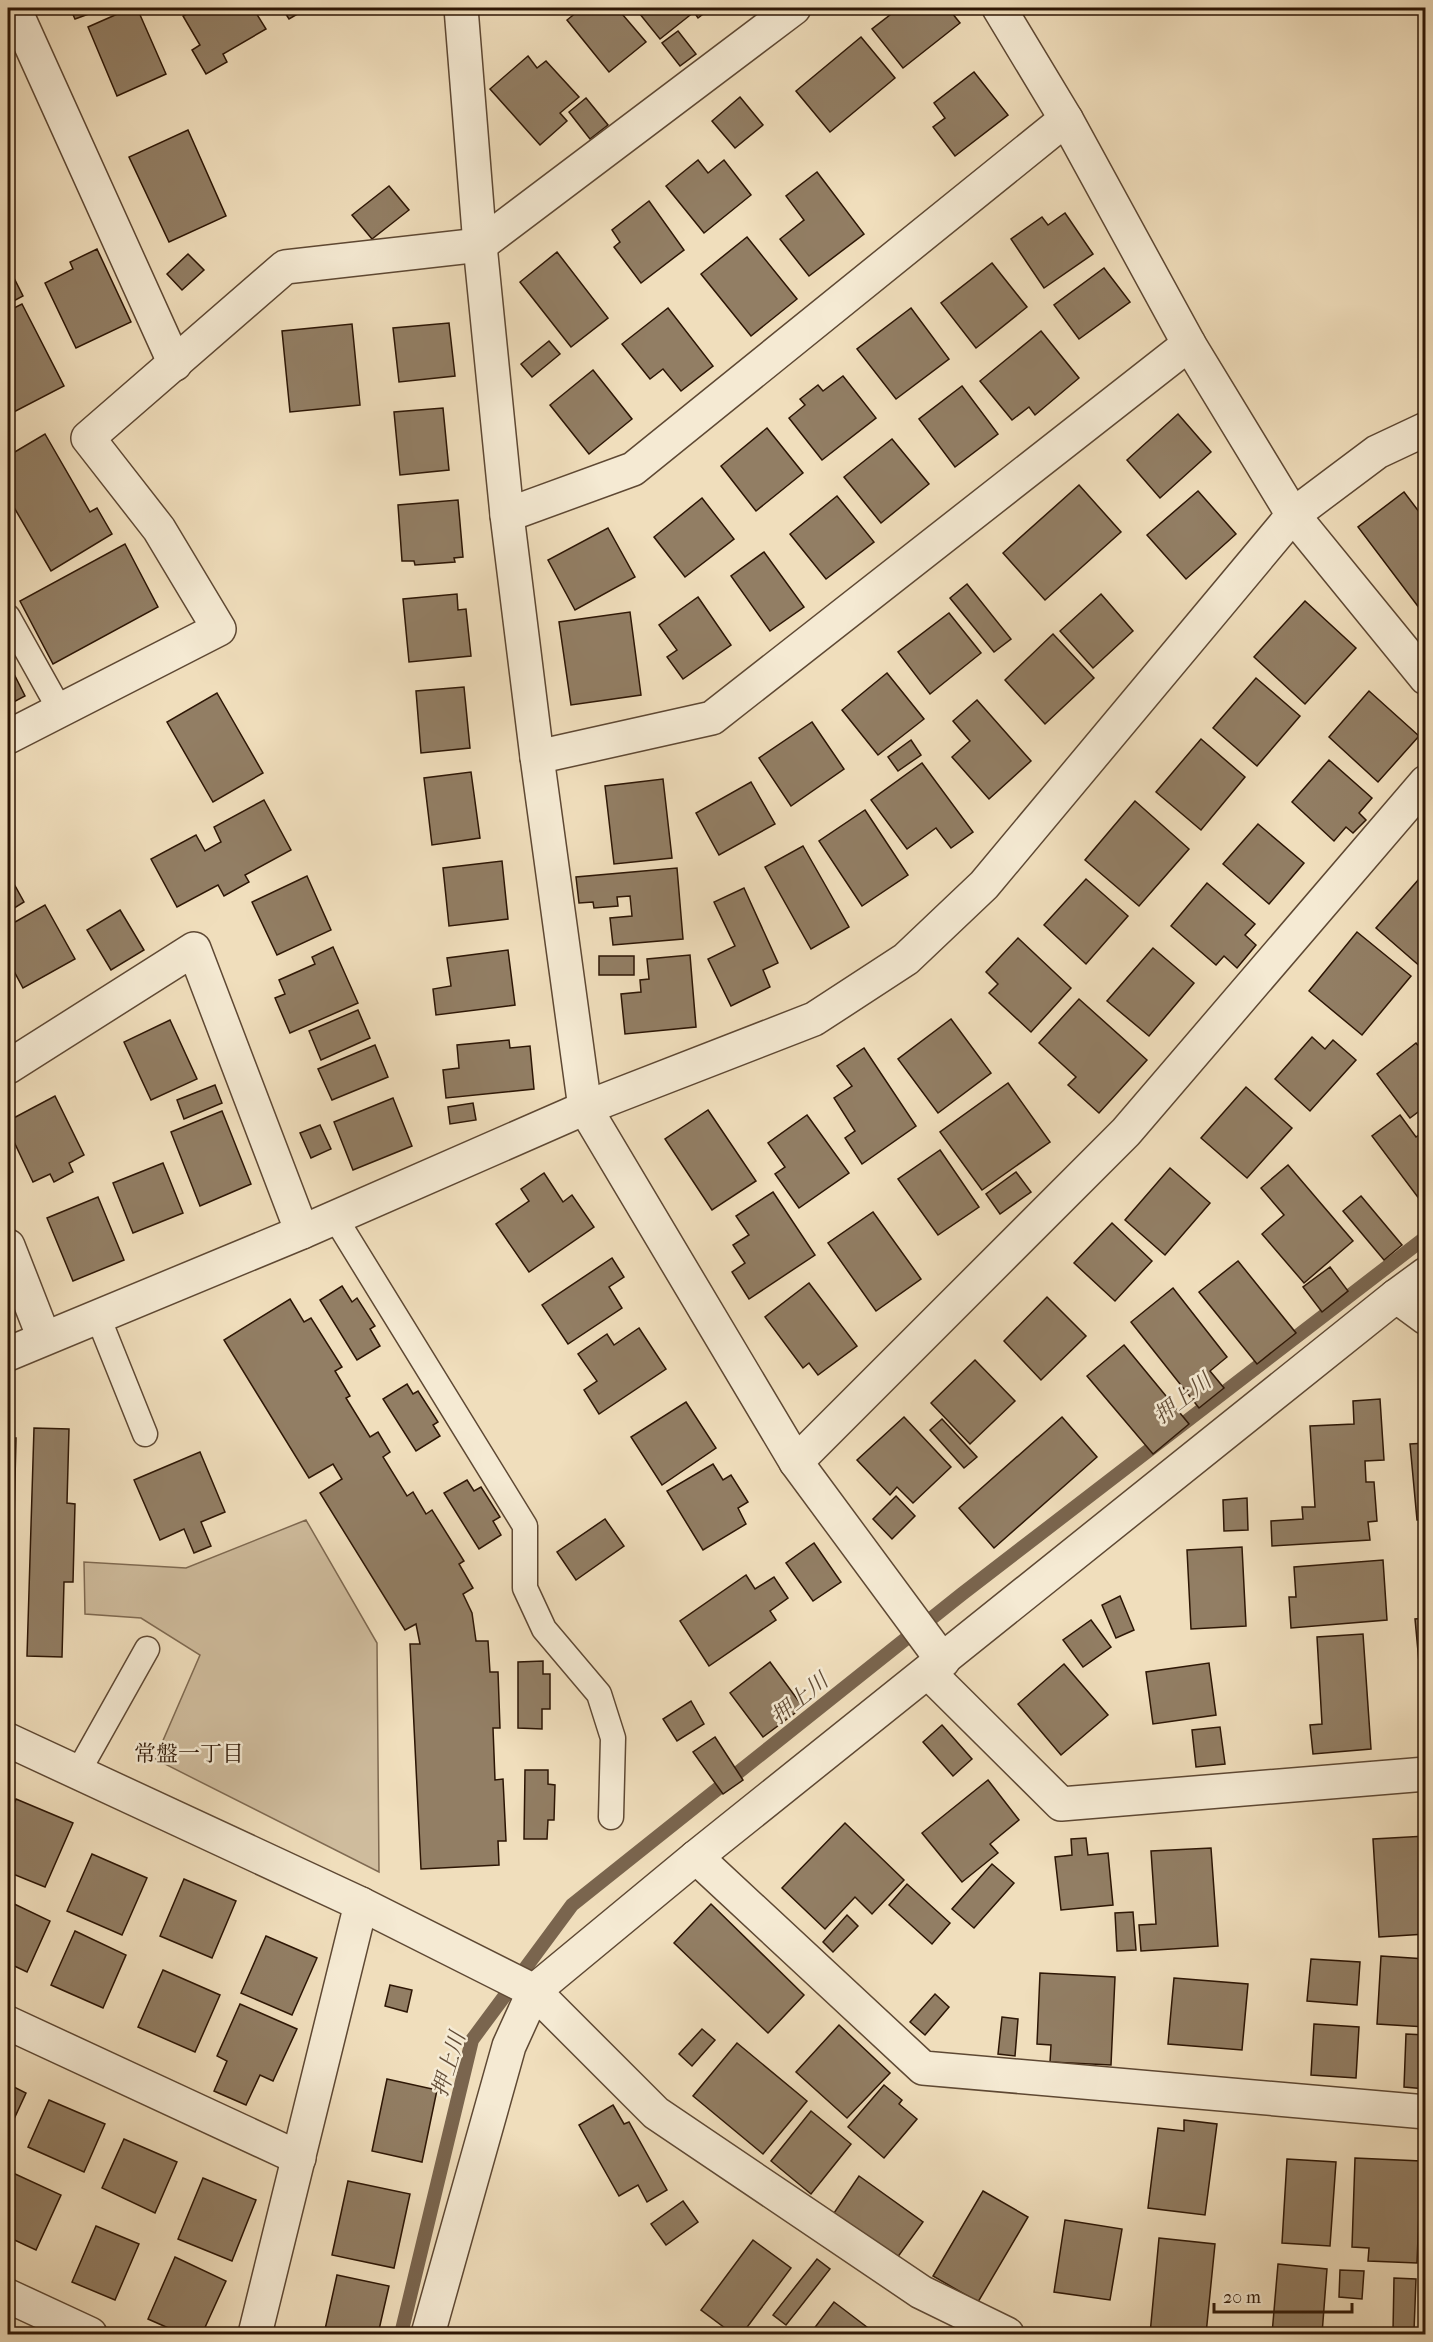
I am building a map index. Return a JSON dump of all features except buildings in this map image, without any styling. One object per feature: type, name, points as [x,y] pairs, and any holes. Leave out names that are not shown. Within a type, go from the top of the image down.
[{"type":"street","points":[[14,8],[175,364]]},
{"type":"street","points":[[460,8],[480,245],[507,515],[537,757],[585,1108],[796,1462],[936,1667],[1061,1804],[1425,1774]]},
{"type":"street","points":[[8,737],[219,629],[159,529],[88,438],[285,267],[480,245],[794,8]]},
{"type":"street","points":[[999,8],[1066,119],[1189,344],[1293,514],[1425,678]]},
{"type":"street","points":[[507,515],[633,469],[1066,119]]},
{"type":"street","points":[[537,757],[712,718],[1189,344]]},
{"type":"street","points":[[8,1354],[302,1232],[334,1216],[585,1108],[814,1018],[906,959],[984,885],[1293,514],[1377,452],[1425,429]]},
{"type":"street","points":[[796,1462],[1126,1132],[1425,782]]},
{"type":"street","points":[[8,1067],[194,949],[302,1232]]},
{"type":"street","points":[[8,1246],[44,1338]]},
{"type":"street","points":[[428,2334],[509,2046],[534,1991],[696,1857],[1425,1274]]},
{"type":"street","points":[[1396,1296],[1425,1318]]},
{"type":"street","points":[[8,1740],[361,1904],[534,1991],[657,2113],[921,2292],[1007,2334]]},
{"type":"street","points":[[696,1857],[923,2068],[1425,2112]]},
{"type":"street","points":[[255,2334],[361,1904]]},
{"type":"street","points":[[8,2023],[299,2158]]},
{"type":"street","points":[[8,2296],[90,2334]]},
{"type":"lane","points":[[8,616],[60,710]]},
{"type":"lane","points":[[334,1216],[525,1526],[525,1588],[544,1629],[599,1694],[613,1738],[611,1817]]},
{"type":"lane","points":[[98,1317],[145,1434]]},
{"type":"lane","points":[[78,1773],[147,1649]]},
{"type":"shaded area","points":[[306,1520],[377,1643],[379,1872],[155,1759],[200,1655],[141,1618],[85,1614],[84,1562],[186,1568]]},
{"type":"waterway","name":"押上川","points":[[401,2334],[472,2040],[572,1905],[962,1594],[1426,1237]]},
{"type":"district","name":"常盤一丁目","points":[[189,1753]]}]
